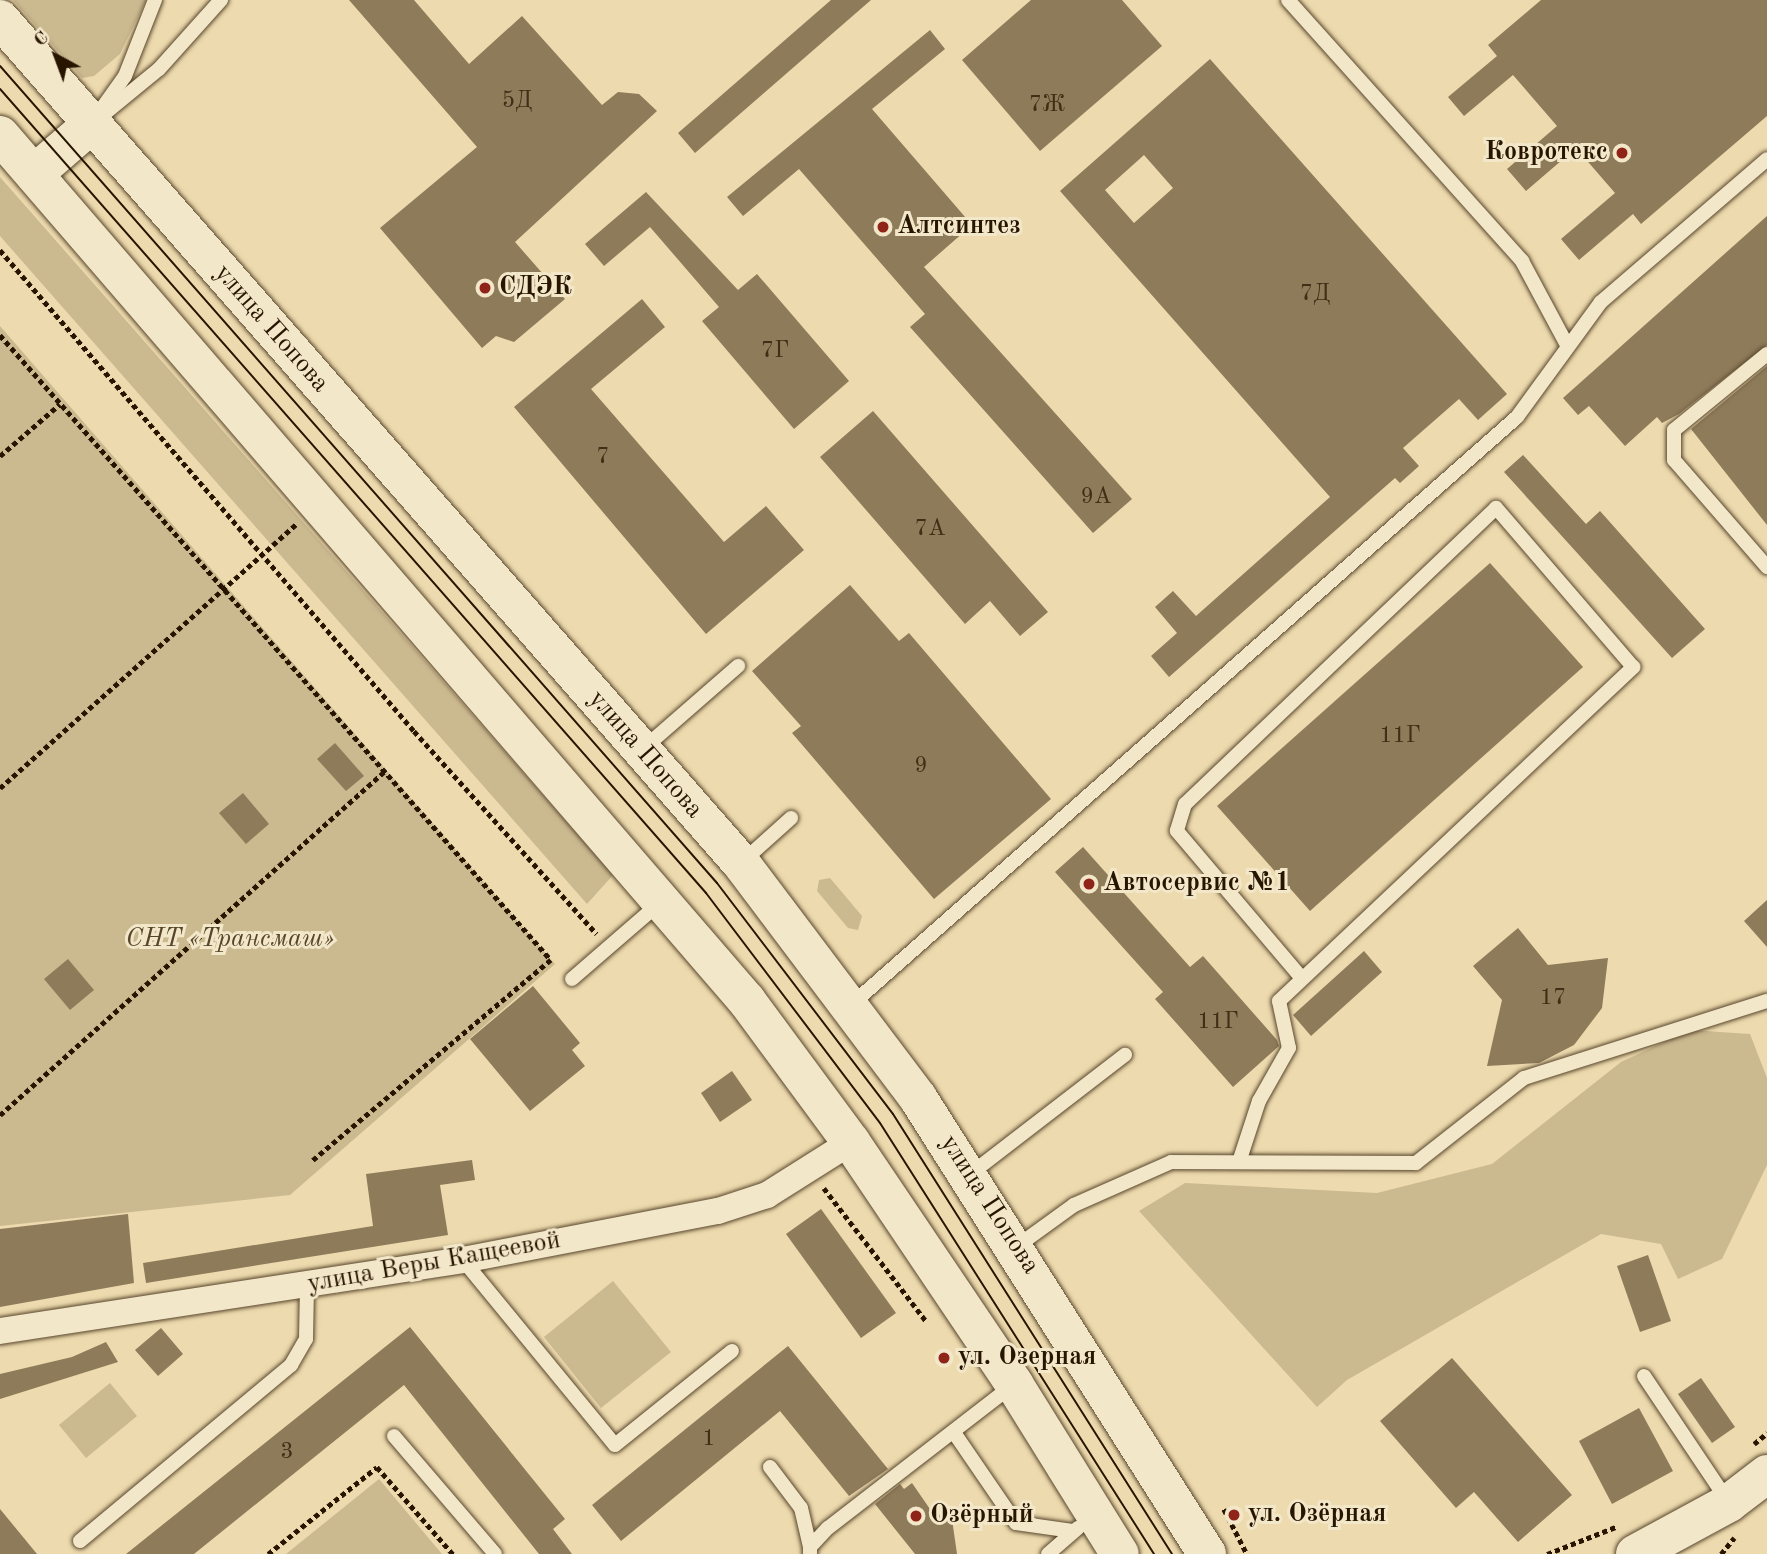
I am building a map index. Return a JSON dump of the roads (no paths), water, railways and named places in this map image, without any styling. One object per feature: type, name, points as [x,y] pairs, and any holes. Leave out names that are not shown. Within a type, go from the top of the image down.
[{"type":"main road","name":"улица Попова","points":[[0,19],[741,863],[851,1005],[969,1175],[1207,1554]]},
{"type":"main road","points":[[34,174],[92,124]]},
{"type":"main road","points":[[0,135],[665,899],[851,1142],[1014,1384],[1085,1525],[1120,1554]]},
{"type":"main road","points":[[1662,1549],[1767,1474]]},
{"type":"street","name":"улица Веры Кащеевой","points":[[0,1331],[463,1260],[718,1210],[767,1195],[851,1142]]},
{"type":"lane","points":[[92,124],[125,76],[155,0]]},
{"type":"lane","points":[[92,124],[159,69],[221,0]]},
{"type":"lane","points":[[1288,0],[1522,261],[1566,343]]},
{"type":"lane","points":[[851,1005],[1517,417],[1548,381],[1566,343],[1601,302],[1767,159]]},
{"type":"lane","points":[[1767,354],[1674,430],[1674,460],[1767,567]]},
{"type":"lane","points":[[1240,1159],[1258,1101],[1289,1048],[1279,1001],[1300,976],[1633,667],[1496,508],[1185,804],[1177,831],[1300,976]]},
{"type":"lane","points":[[641,750],[738,666]]},
{"type":"lane","points":[[741,863],[791,818]]},
{"type":"lane","points":[[572,979],[665,899]]},
{"type":"lane","points":[[1016,1247],[1074,1205],[1171,1162],[1240,1159],[1416,1163],[1524,1078],[1767,1001]]},
{"type":"lane","points":[[969,1175],[1125,1055]]},
{"type":"lane","points":[[463,1260],[615,1445],[732,1351]]},
{"type":"lane","points":[[80,1541],[291,1365],[306,1339],[307,1285]]},
{"type":"lane","points":[[1644,1376],[1729,1503]]},
{"type":"lane","points":[[810,1551],[828,1528],[956,1434],[1014,1384]]},
{"type":"lane","points":[[956,1434],[1016,1523],[1085,1525]]},
{"type":"lane","points":[[394,1436],[495,1554]]},
{"type":"lane","points":[[770,1467],[801,1508],[810,1551]]},
{"type":"lane","points":[[1048,1554],[1085,1525]]},
{"type":"tram line","points":[[0,66],[717,883],[893,1114],[1172,1554]]},
{"type":"tram line","points":[[0,89],[706,893],[880,1123],[1154,1554]]},
{"type":"place","name":"Ковротекс","points":[[1622,153]]},
{"type":"place","name":"Алтсинтез","points":[[883,227]]},
{"type":"place","name":"СДЭК","points":[[485,288]]},
{"type":"place","name":"Автосервис №1","points":[[1089,884]]},
{"type":"place","name":"ул. Озерная","points":[[944,1358]]},
{"type":"place","name":"ул. Озёрная","points":[[1234,1515]]},
{"type":"place","name":"Озёрный","points":[[916,1516]]},
{"type":"park label","name":"СНТ «Трансмаш»","points":[[230,940]]}]
